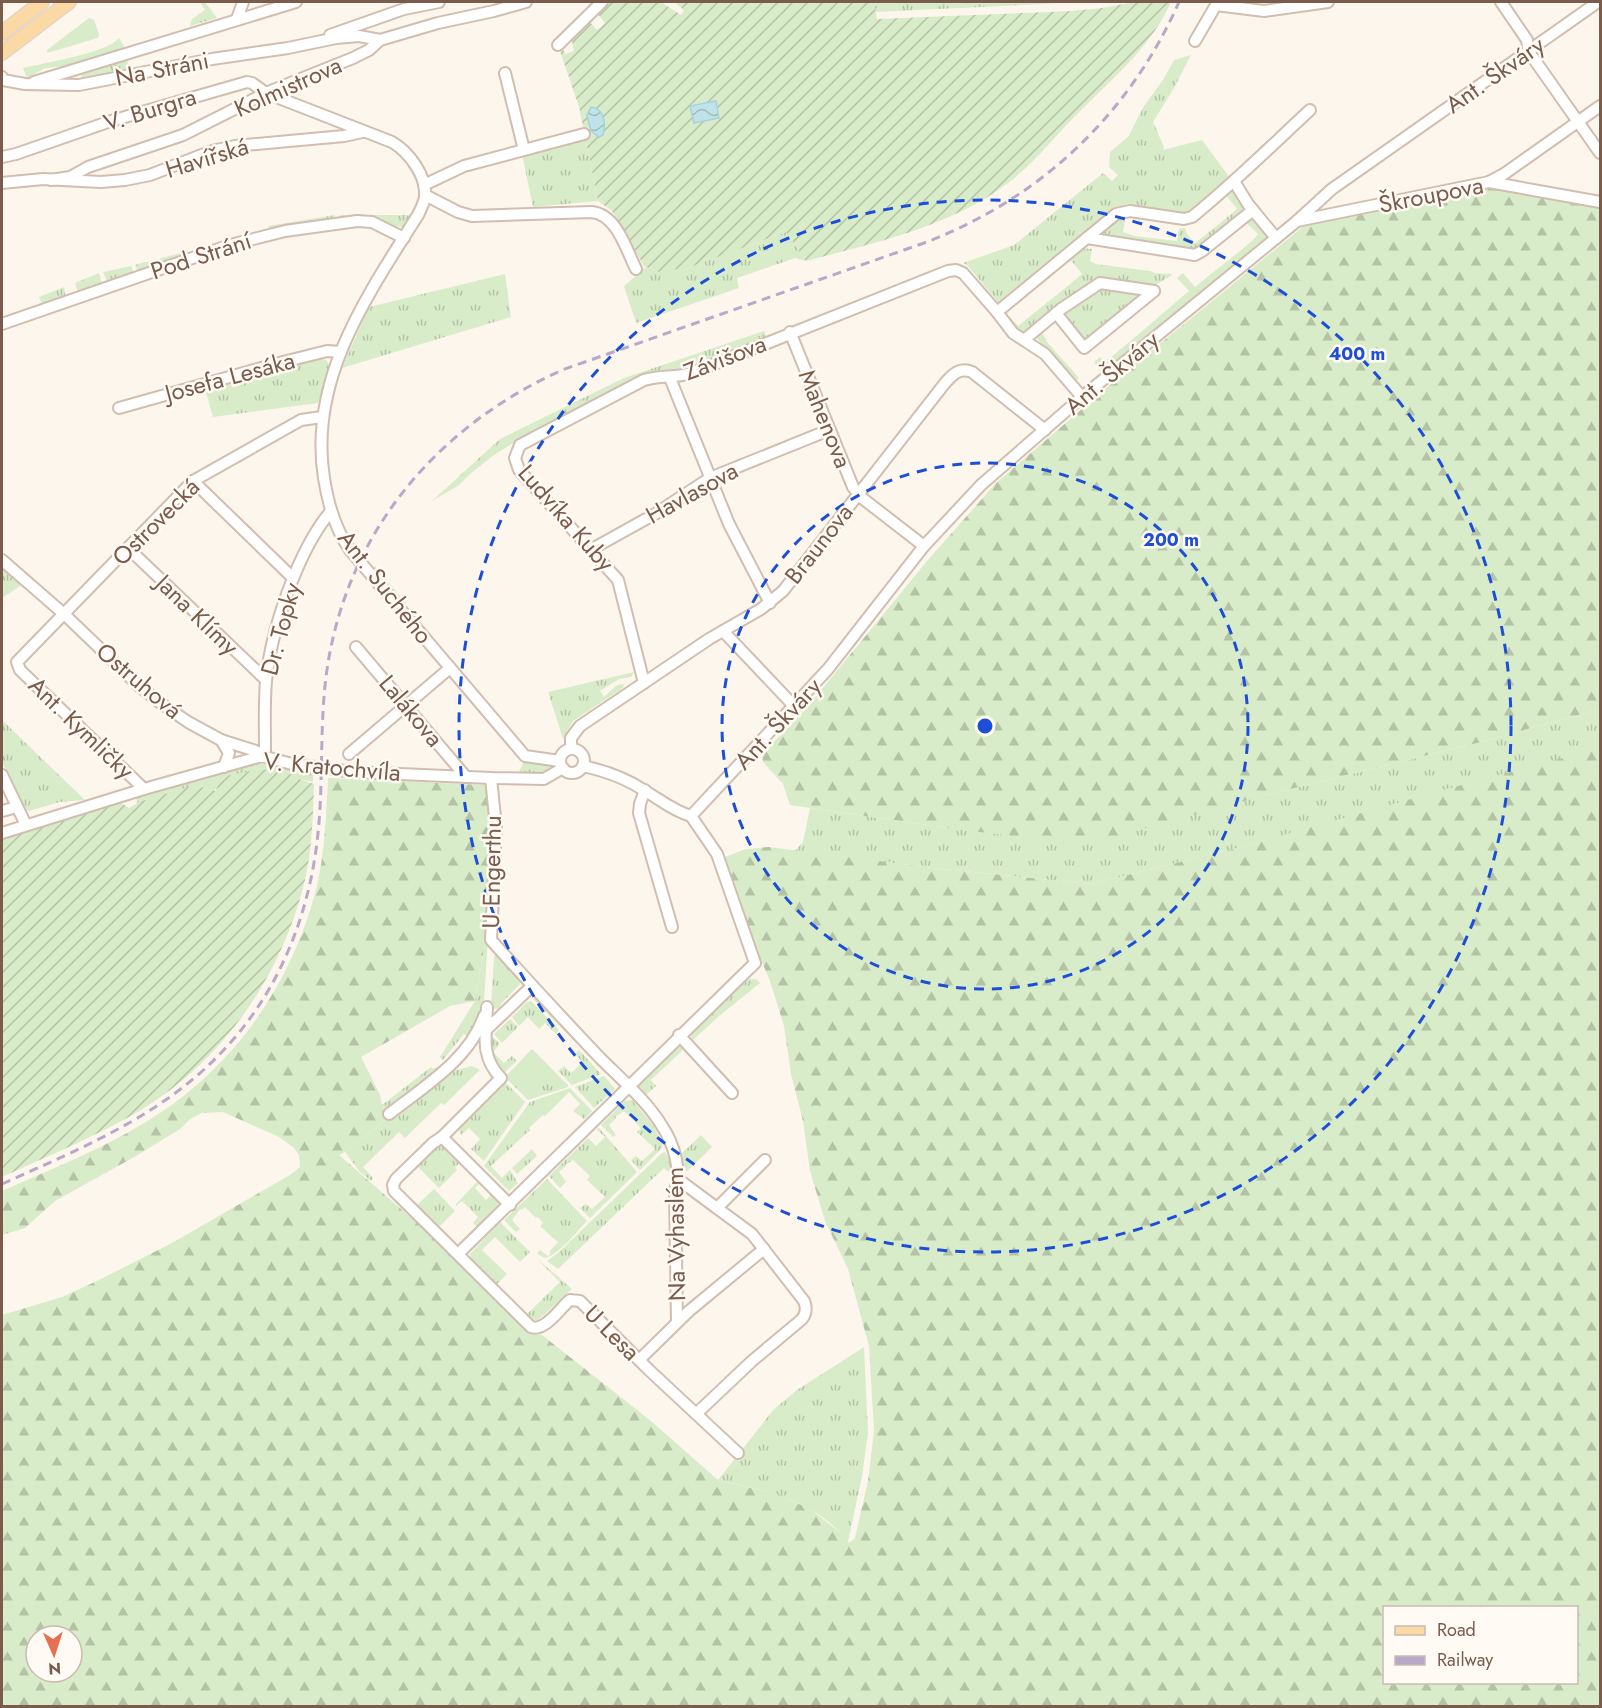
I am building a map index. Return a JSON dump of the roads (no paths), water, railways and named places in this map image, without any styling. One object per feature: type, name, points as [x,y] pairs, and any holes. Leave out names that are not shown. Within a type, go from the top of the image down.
[{"type":"main road","points":[[2,33],[42,2]]},
{"type":"main road","points":[[2,53],[69,2]]},
{"type":"street","points":[[237,19],[243,2]]},
{"type":"street","points":[[25,84],[296,2]]},
{"type":"street","name":"Na Stráni","points":[[321,40],[352,26],[386,15],[439,2]]},
{"type":"street","name":"Kolmistrova","points":[[51,180],[70,177],[88,167],[171,140],[266,93],[354,58],[381,40],[438,23],[526,2]]},
{"type":"street","points":[[558,45],[602,2]]},
{"type":"street","points":[[1195,41],[1216,5],[1264,11],[1328,2]]},
{"type":"street","points":[[1501,2],[1527,40],[1529,51],[1600,153]]},
{"type":"street","name":"Ant. Škváry","points":[[691,816],[795,707],[854,637],[924,546],[981,485],[1082,397],[1297,221],[1323,196],[1598,2]]},
{"type":"street","name":"Na Stráni","points":[[2,79],[25,84],[81,85],[219,57],[288,48],[321,40],[356,36],[381,40]]},
{"type":"street","points":[[505,74],[524,150]]},
{"type":"street","name":"V. Burgra","points":[[2,157],[159,106],[247,82],[266,93],[362,132]]},
{"type":"street","points":[[1489,182],[1504,174],[1600,106]]},
{"type":"street","points":[[1082,397],[1043,352],[1013,333],[996,312],[1116,214],[1124,212],[1190,218],[1235,183],[1310,110]]},
{"type":"street","name":"Havířská","points":[[2,183],[51,180],[101,182],[125,180],[150,175],[212,151],[235,146],[344,136],[362,132],[392,142],[405,151],[418,171],[424,190]]},
{"type":"street","points":[[584,134],[464,166],[424,190],[458,212],[472,216],[592,212],[601,214],[611,221],[636,269]]},
{"type":"street","name":"Škroupova","points":[[1297,221],[1489,182],[1600,202]]},
{"type":"street","points":[[1235,183],[1276,238]]},
{"type":"street","name":"Ant. Suchého","points":[[424,190],[418,215],[361,309],[341,352],[327,392],[322,417],[321,457],[331,511],[340,534],[350,550],[525,756],[561,764],[566,772],[576,773],[583,766],[614,774],[645,790]]},
{"type":"street","points":[[1087,238],[1195,255],[1253,210]]},
{"type":"street","name":"Pod Strání","points":[[2,324],[230,245],[285,231],[357,221],[372,222],[404,238]]},
{"type":"street","name":"Závišova","points":[[515,458],[520,445],[640,382],[654,377],[669,378],[693,372],[948,271],[956,270],[963,273],[996,312]]},
{"type":"street","points":[[1024,340],[1056,313],[1100,283],[1154,291],[1084,348],[1056,313]]},
{"type":"street","name":"Mahenova","points":[[790,332],[846,472],[859,494],[924,546]]},
{"type":"street","name":"Josefa Lesáka","points":[[119,408],[290,360],[327,351],[341,352]]},
{"type":"street","name":"Braunova","points":[[571,749],[571,738],[578,728],[723,631],[770,603],[783,591],[945,382],[960,370],[974,374],[1045,430]]},
{"type":"street","points":[[669,378],[729,524],[770,603]]},
{"type":"street","name":"Ostrovecká","points":[[18,666],[18,662],[194,481],[301,420],[322,417]]},
{"type":"street","name":"Havlasova","points":[[592,549],[655,514],[710,478],[829,430]]},
{"type":"street","name":"Ludvíka Kuby","points":[[515,458],[520,472],[618,580],[644,683]]},
{"type":"street","points":[[194,481],[293,578]]},
{"type":"street","name":"Dr. Topky","points":[[262,756],[265,750],[266,681],[277,627],[293,578],[331,511]]},
{"type":"street","name":"Jana Klímy","points":[[129,549],[266,681]]},
{"type":"street","name":"Ostruhová","points":[[2,560],[154,698],[188,722],[221,740],[256,751],[262,756]]},
{"type":"street","points":[[723,631],[795,707]]},
{"type":"street","name":"Lalákova","points":[[356,647],[466,777]]},
{"type":"street","name":"Ant. Kymličky","points":[[18,666],[144,789]]},
{"type":"street","points":[[349,754],[450,668]]},
{"type":"street","points":[[221,740],[229,753],[224,767]]},
{"type":"street","points":[[561,764],[564,753],[571,749],[580,752],[584,761],[583,766]]},
{"type":"street","name":"V. Kratochvíla","points":[[2,833],[144,789],[262,756],[292,764],[354,772],[491,778],[544,779],[561,764]]},
{"type":"street","points":[[2,775],[26,825]]},
{"type":"street","name":"U Engerthu","points":[[491,778],[496,827],[491,940],[531,987]]},
{"type":"street","points":[[389,1114],[452,1065],[477,1032],[487,1007],[486,1050],[488,1060],[501,1078],[396,1179],[393,1188],[458,1254],[755,963],[717,854],[691,816],[676,812],[645,790],[639,813],[672,927]]},
{"type":"street","points":[[2,811],[17,807]]},
{"type":"street","points":[[486,1030],[531,987]]},
{"type":"street","name":"Na Vyhaslém","points":[[531,987],[629,1088],[666,1131],[679,1180],[675,1191],[677,1322]]},
{"type":"street","points":[[680,1035],[732,1093]]},
{"type":"street","points":[[442,1137],[510,1205]]},
{"type":"street","points":[[717,1208],[765,1160]]},
{"type":"street","points":[[679,1180],[752,1234],[804,1302],[806,1308],[801,1320],[752,1361],[696,1414]]},
{"type":"street","points":[[639,1360],[677,1322],[764,1249]]},
{"type":"street","name":"U Lesa","points":[[458,1254],[531,1327],[540,1328],[568,1301],[578,1300],[738,1453]]},
{"type":"water","points":[[716,101],[719,118],[694,123],[690,106]]},
{"type":"water","points":[[591,107],[596,108],[602,114],[603,135],[599,137],[591,131],[587,115]]},
{"type":"railway","points":[[2,1184],[95,1141],[125,1125],[181,1089],[231,1042],[267,993],[281,967],[303,911],[316,852],[324,695],[336,626],[352,578],[375,533],[403,492],[436,455],[474,423],[516,394],[562,370],[924,243],[966,225],[1006,203],[1076,148],[1107,116],[1134,81],[1158,43],[1179,2]]}]
